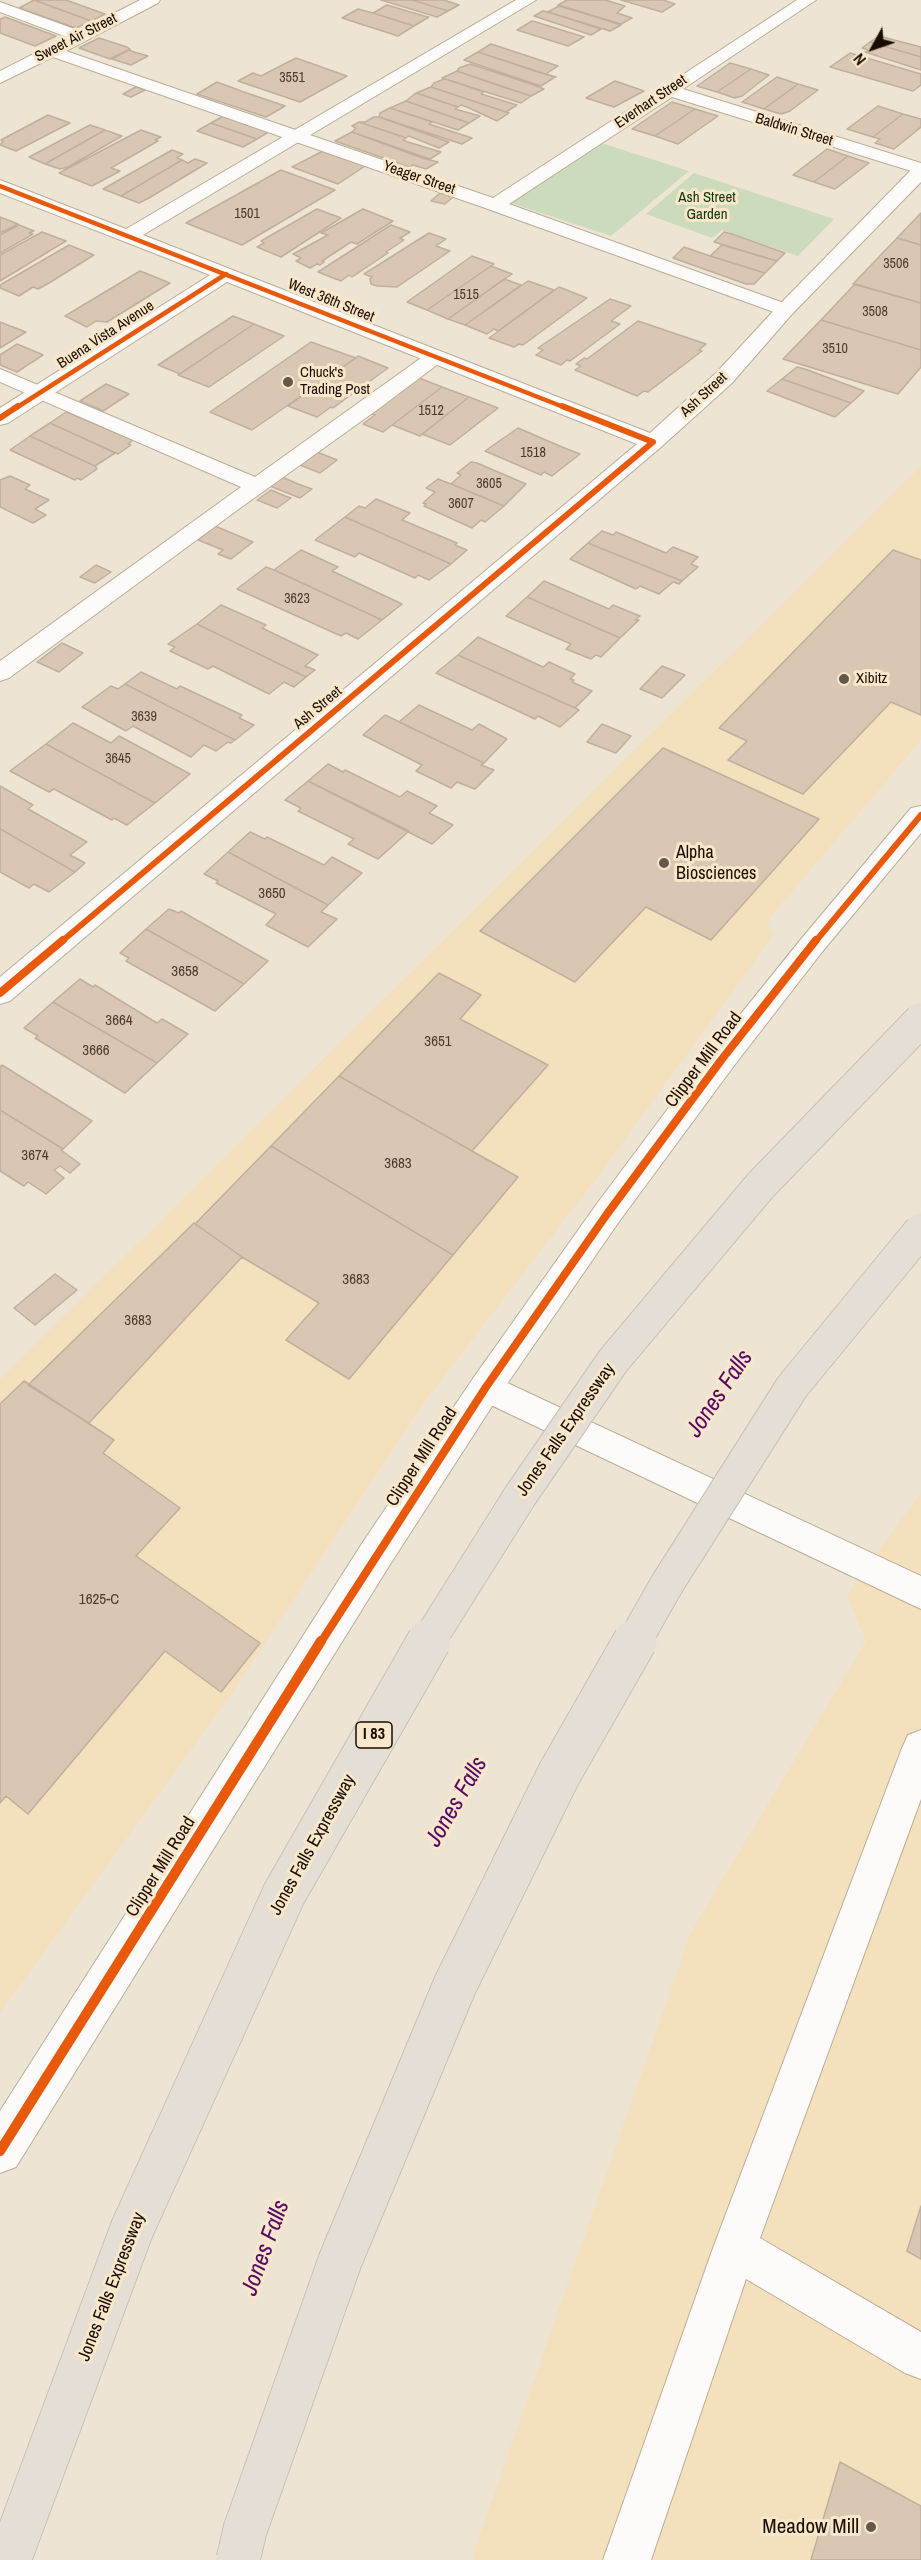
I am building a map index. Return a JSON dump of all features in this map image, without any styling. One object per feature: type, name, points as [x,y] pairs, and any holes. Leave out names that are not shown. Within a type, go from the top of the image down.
[{"type":"highway","name":"Jones Falls Expressway","points":[[9,2560],[132,2229],[284,1894],[407,1677],[520,1496],[613,1361],[760,1186],[921,1020]]},
{"type":"highway","points":[[238,2560],[245,2530],[340,2261],[454,1985],[559,1774],[667,1584],[792,1387],[921,1230]]},
{"type":"street","points":[[128,236],[528,0]]},
{"type":"street","name":"Ash Street","points":[[0,993],[653,442],[724,378],[785,310],[921,170]]},
{"type":"street","name":"West 36th Street","points":[[0,186],[653,442]]},
{"type":"street","name":"Buena Vista Avenue","points":[[0,418],[226,274]]},
{"type":"street","name":"Clipper Mill Road","points":[[0,2151],[376,1554],[486,1387],[607,1214],[722,1059],[812,945],[921,816]]},
{"type":"lane","name":"Sweet Air Street","points":[[0,78],[152,0]]},
{"type":"lane","name":"Everhart Street","points":[[495,205],[585,147],[667,90],[808,0]]},
{"type":"lane","points":[[0,7],[80,36]]},
{"type":"lane","name":"Yeager Street","points":[[51,51],[298,135],[785,310]]},
{"type":"lane","name":"Baldwin Street","points":[[667,90],[921,170]]},
{"type":"lane","points":[[0,673],[435,357]]},
{"type":"lane","points":[[0,375],[257,486]]},
{"type":"lane","points":[[486,1387],[921,1593]]},
{"type":"lane","points":[[627,2560],[735,2248],[921,1748]]},
{"type":"lane","points":[[735,2248],[921,2357]]},
{"type":"shaded area","points":[[921,466],[921,740],[767,921],[773,936],[602,1171],[425,1401],[227,1700],[0,2013],[0,1380]]},
{"type":"shaded area","points":[[921,1492],[921,2560],[471,2560],[691,1932],[866,1641],[847,1596]]},
{"type":"green space","points":[[601,143],[689,171],[611,236],[511,203],[542,180]]},
{"type":"green space","name":"Ash Street Garden","points":[[694,173],[834,219],[798,256],[722,230],[712,238],[646,214]]},
{"type":"pier","points":[[921,1049],[921,1268],[897,1296],[698,1605],[552,1867],[390,2184],[248,2560],[55,2560],[161,2266],[332,1856],[495,1579],[650,1357],[814,1155]]},
{"type":"building","points":[[34,0],[66,0],[105,14],[91,21]]},
{"type":"building","points":[[34,0],[91,21],[76,28],[19,8]]},
{"type":"building","points":[[381,0],[412,0],[448,11],[437,17]]},
{"type":"building","points":[[412,0],[444,0],[459,5],[448,11]]},
{"type":"building","points":[[567,0],[605,0],[625,6],[617,13],[632,18],[621,24],[558,5]]},
{"type":"building","points":[[621,0],[663,0],[675,4],[662,12]]},
{"type":"building","points":[[387,5],[429,17],[414,26],[373,13]]},
{"type":"building","points":[[559,6],[621,25],[610,31],[548,12]]},
{"type":"building","points":[[358,9],[414,26],[398,36],[342,18]]},
{"type":"building","points":[[543,11],[601,29],[591,35],[534,16]]},
{"type":"building","points":[[5,17],[56,36],[35,46],[0,33],[0,19]]},
{"type":"building","points":[[532,21],[584,37],[568,46],[517,30]]},
{"type":"building","points":[[879,36],[921,47],[921,57],[870,42]]},
{"type":"building","points":[[99,38],[130,49],[110,59],[79,48]]},
{"type":"building","points":[[870,42],[921,57],[921,70],[865,52],[868,50],[862,48]]},
{"type":"building","points":[[491,44],[558,66],[546,74],[556,77],[555,77],[478,52]]},
{"type":"building","points":[[129,50],[148,56],[131,65],[112,59]]},
{"type":"building","points":[[478,52],[555,77],[541,86],[464,60]]},
{"type":"building","points":[[850,53],[921,74],[921,85],[913,91],[830,67]]},
{"type":"building","points":[[296,58],[347,76],[300,102],[238,81],[253,73],[261,76]]},
{"type":"building","points":[[730,63],[751,69],[717,92],[697,86]]},
{"type":"building","points":[[470,64],[544,89],[531,96],[457,71]]},
{"type":"building","points":[[751,69],[769,75],[742,96],[735,98],[717,92]]},
{"type":"building","points":[[457,71],[531,96],[521,103],[442,78]]},
{"type":"building","points":[[777,77],[798,84],[764,109],[742,102]]},
{"type":"building","points":[[442,78],[484,92],[481,94],[517,105],[506,112],[431,87],[434,83],[444,79]]},
{"type":"building","points":[[615,81],[644,91],[614,107],[586,98]]},
{"type":"building","points":[[217,82],[285,106],[266,117],[197,94]]},
{"type":"building","points":[[798,84],[818,90],[790,111],[781,114],[764,109]]},
{"type":"building","points":[[136,87],[145,90],[131,97],[123,94]]},
{"type":"building","points":[[431,87],[509,113],[497,121],[467,107],[461,105],[458,107],[416,93]]},
{"type":"building","points":[[416,93],[458,107],[455,109],[480,116],[469,123],[406,101]]},
{"type":"building","points":[[406,101],[469,123],[458,130],[390,108]]},
{"type":"building","points":[[672,102],[695,109],[655,136],[632,129]]},
{"type":"building","points":[[878,106],[903,114],[873,137],[847,129]]},
{"type":"building","points":[[390,108],[472,138],[462,144],[379,117],[380,113]]},
{"type":"building","points":[[695,109],[718,116],[678,144],[655,136]]},
{"type":"building","points":[[903,114],[921,119],[921,127],[894,149],[875,143],[880,139],[873,137]]},
{"type":"building","points":[[48,115],[70,123],[16,151],[0,145],[3,141],[1,140]]},
{"type":"building","points":[[225,115],[270,131],[257,139],[211,123]]},
{"type":"building","points":[[374,117],[449,142],[439,148],[409,136],[406,138],[359,122],[365,122]]},
{"type":"building","points":[[359,122],[406,138],[403,140],[408,142],[441,152],[430,159],[352,132],[356,128],[352,126]]},
{"type":"building","points":[[211,123],[257,139],[243,147],[197,131]]},
{"type":"building","points":[[90,125],[105,130],[45,164],[29,157]]},
{"type":"building","points":[[105,130],[122,136],[68,167],[60,169],[45,164]]},
{"type":"building","points":[[141,130],[161,137],[155,140],[158,141],[111,168],[120,171],[92,186],[59,173]]},
{"type":"building","points":[[352,132],[438,162],[426,169],[413,165],[409,167],[335,141]]},
{"type":"building","points":[[827,149],[848,156],[814,182],[793,175]]},
{"type":"building","points":[[172,150],[183,154],[177,158],[182,160],[121,196],[103,189]]},
{"type":"building","points":[[323,151],[365,166],[338,184],[292,167]]},
{"type":"building","points":[[848,156],[869,163],[835,189],[814,182]]},
{"type":"building","points":[[195,159],[207,163],[139,203],[121,196],[182,160],[188,163]]},
{"type":"building","points":[[281,170],[335,190],[242,245],[186,223]]},
{"type":"building","points":[[440,193],[453,197],[445,204],[431,201]]},
{"type":"building","points":[[317,209],[341,218],[281,257],[257,247],[264,243],[261,241]]},
{"type":"building","points":[[363,209],[393,221],[357,244],[351,242],[322,261],[324,262],[320,265],[317,264],[310,268],[296,261],[301,258],[293,254],[328,235],[321,233]]},
{"type":"building","points":[[921,213],[921,245],[897,238]]},
{"type":"building","points":[[0,217],[18,224],[0,233]]},
{"type":"building","points":[[19,225],[34,231],[29,233],[33,234],[0,253],[0,235]]},
{"type":"building","points":[[391,225],[410,232],[400,238],[404,240],[386,252],[388,253],[352,277],[349,275],[341,281],[318,272]]},
{"type":"building","points":[[42,232],[66,241],[0,281],[0,255]]},
{"type":"building","points":[[724,232],[785,253],[777,261],[714,242]]},
{"type":"building","points":[[429,233],[446,239],[436,246],[450,251],[397,287],[371,284],[372,277],[364,274]]},
{"type":"building","points":[[897,238],[921,245],[921,303],[853,284]]},
{"type":"building","points":[[69,245],[94,255],[49,283],[38,289],[33,287],[19,296],[0,288],[0,285]]},
{"type":"building","points":[[722,245],[777,261],[765,273],[710,256]]},
{"type":"building","points":[[684,247],[765,273],[754,284],[746,284],[673,258]]},
{"type":"building","points":[[472,256],[494,264],[427,310],[407,302]]},
{"type":"building","points":[[491,266],[512,274],[448,319],[427,310]]},
{"type":"building","points":[[140,271],[170,283],[107,322],[96,321],[87,327],[65,316]]},
{"type":"building","points":[[504,279],[521,285],[465,325],[448,319]]},
{"type":"building","points":[[528,281],[554,290],[498,331],[494,329],[487,334],[465,325]]},
{"type":"building","points":[[855,284],[921,303],[921,350],[821,320]]},
{"type":"building","points":[[559,287],[587,298],[523,345],[519,344],[514,347],[489,338]]},
{"type":"building","points":[[610,299],[631,306],[611,321],[620,324],[570,361],[567,360],[561,365],[536,355],[543,350],[538,348]]},
{"type":"building","points":[[233,316],[254,324],[180,374],[158,365]]},
{"type":"building","points":[[821,320],[921,350],[921,367],[898,394],[783,359]]},
{"type":"building","points":[[638,321],[706,344],[699,350],[702,351],[648,392],[644,391],[637,396],[575,370],[581,366],[576,364],[584,358],[587,359]]},
{"type":"building","points":[[0,322],[5,324],[26,332],[0,348]]},
{"type":"building","points":[[254,324],[284,336],[209,387],[178,375]]},
{"type":"building","name":"Chuck's Trading Post","points":[[311,342],[356,358],[252,430],[210,412]]},
{"type":"building","points":[[17,344],[43,355],[17,372],[0,365],[0,355]]},
{"type":"building","points":[[358,356],[388,368],[317,417],[288,406]]},
{"type":"building","points":[[797,367],[864,391],[851,403],[782,379]]},
{"type":"building","points":[[414,376],[442,387],[383,432],[363,424],[375,415],[368,412]]},
{"type":"building","points":[[782,379],[851,403],[835,417],[767,391]]},
{"type":"building","points":[[106,384],[129,394],[103,411],[80,401]]},
{"type":"building","points":[[442,387],[469,397],[420,436],[392,425]]},
{"type":"building","points":[[469,397],[498,408],[450,445],[422,434]]},
{"type":"building","points":[[66,412],[133,440],[128,444],[131,445],[118,454],[50,423]]},
{"type":"building","points":[[50,423],[115,453],[95,466],[30,436]]},
{"type":"building","points":[[518,428],[580,454],[552,476],[544,472],[541,475],[485,451]]},
{"type":"building","points":[[30,436],[95,466],[97,469],[81,480],[77,478],[75,480],[10,450]]},
{"type":"building","points":[[317,452],[337,460],[320,473],[300,465]]},
{"type":"building","points":[[471,462],[526,484],[504,506],[451,484],[461,475],[457,473]]},
{"type":"building","points":[[10,476],[30,485],[25,489],[49,500],[35,509],[46,515],[33,523],[0,507],[0,480]]},
{"type":"building","points":[[282,477],[312,489],[300,498],[270,486]]},
{"type":"building","points":[[438,479],[504,506],[485,522],[481,520],[472,528],[424,506],[426,504],[423,503],[435,492],[426,488]]},
{"type":"building","points":[[271,490],[291,498],[277,508],[257,500]]},
{"type":"building","points":[[376,499],[410,513],[402,520],[457,543],[455,545],[467,550],[451,564],[345,517],[359,506],[365,508]]},
{"type":"building","points":[[345,517],[451,564],[429,580],[418,575],[415,578],[359,553],[355,557],[315,540]]},
{"type":"building","points":[[215,526],[253,542],[231,559],[218,554],[223,550],[198,540]]},
{"type":"building","points":[[602,531],[613,535],[616,532],[666,553],[673,547],[698,557],[691,564],[698,567],[682,581],[588,543]]},
{"type":"building","points":[[588,543],[682,581],[679,584],[673,582],[659,594],[640,586],[636,589],[570,559]]},
{"type":"building","points":[[301,550],[338,567],[332,571],[402,604],[382,620],[274,570]]},
{"type":"building","name":"Xibitz","points":[[893,550],[921,560],[921,715],[891,702],[803,794],[728,760],[747,741],[719,728]]},
{"type":"building","points":[[96,565],[111,572],[95,583],[80,577]]},
{"type":"building","points":[[266,567],[382,620],[358,639],[346,633],[341,636],[237,589]]},
{"type":"building","points":[[544,581],[609,609],[613,605],[640,616],[635,620],[639,620],[620,638],[527,597]]},
{"type":"building","points":[[527,597],[620,638],[601,657],[596,655],[591,659],[566,649],[571,644],[506,616]]},
{"type":"building","points":[[221,605],[266,625],[262,628],[318,655],[305,666],[315,670],[306,677],[197,624]]},
{"type":"building","points":[[197,624],[306,677],[294,687],[284,682],[269,694],[213,666],[208,669],[170,651],[175,647],[168,644]]},
{"type":"building","points":[[478,637],[543,667],[549,662],[575,674],[570,679],[574,680],[572,682],[592,691],[575,708],[458,655]]},
{"type":"building","points":[[62,643],[83,653],[59,672],[37,662]]},
{"type":"building","points":[[458,655],[579,710],[560,727],[538,716],[535,719],[436,673]]},
{"type":"building","points":[[662,666],[685,675],[662,698],[640,689]]},
{"type":"building","points":[[141,672],[177,689],[180,686],[242,715],[239,718],[254,725],[235,740],[125,684]]},
{"type":"building","points":[[125,684],[235,740],[216,751],[204,745],[191,757],[133,726],[126,731],[82,707],[111,686],[118,689]]},
{"type":"building","points":[[419,705],[472,730],[479,724],[507,739],[484,763],[399,722]]},
{"type":"building","points":[[385,715],[494,770],[475,789],[457,782],[451,788],[416,771],[422,765],[363,735]]},
{"type":"building","points":[[73,723],[111,743],[119,736],[190,774],[155,803],[46,744]]},
{"type":"building","points":[[602,724],[631,736],[616,753],[587,742]]},
{"type":"building","points":[[46,744],[155,803],[127,825],[114,818],[112,820],[54,789],[49,792],[10,771]]},
{"type":"building","name":"Alpha Biosciences","points":[[663,748],[819,819],[711,940],[646,907],[575,982],[480,931]]},
{"type":"building","points":[[328,764],[400,797],[407,791],[437,806],[429,813],[453,825],[432,844],[308,781]]},
{"type":"building","points":[[308,781],[409,831],[378,859],[348,844],[354,839],[298,811],[301,808],[285,800]]},
{"type":"building","points":[[0,786],[33,805],[28,809],[87,842],[70,855],[85,863],[75,872],[0,829]]},
{"type":"building","points":[[0,829],[75,872],[49,892],[34,884],[29,888],[0,872]]},
{"type":"building","points":[[250,832],[265,839],[267,837],[324,865],[332,857],[362,873],[328,905],[228,852]]},
{"type":"building","points":[[228,852],[328,905],[321,912],[337,919],[308,947],[266,925],[276,914],[216,883],[218,881],[204,874]]},
{"type":"building","points":[[169,909],[179,913],[181,911],[268,961],[244,984],[146,929]]},
{"type":"building","points":[[146,929],[244,984],[215,1011],[126,961],[129,958],[120,953]]},
{"type":"building","points":[[439,973],[481,995],[460,1019],[548,1065],[472,1151],[339,1076]]},
{"type":"building","points":[[80,979],[93,987],[95,985],[157,1023],[162,1019],[188,1034],[157,1063],[53,1002]]},
{"type":"building","points":[[53,1002],[157,1063],[125,1093],[35,1038],[38,1036],[24,1028]]},
{"type":"building","points":[[2,1065],[92,1121],[63,1149],[0,1110],[0,1067]]},
{"type":"building","points":[[339,1076],[518,1177],[453,1255],[271,1146]]},
{"type":"building","points":[[0,1110],[63,1149],[61,1150],[80,1164],[70,1173],[60,1166],[54,1170],[64,1178],[46,1194],[28,1182],[24,1186],[0,1171]]},
{"type":"building","points":[[271,1146],[453,1255],[349,1379],[286,1340],[319,1303],[242,1257],[195,1224]]},
{"type":"building","points":[[194,1223],[242,1257],[89,1423],[28,1385]]},
{"type":"building","points":[[55,1274],[77,1290],[35,1325],[14,1308]]},
{"type":"building","points":[[24,1381],[114,1440],[103,1453],[180,1508],[136,1556],[260,1643],[221,1692],[165,1651],[28,1814],[6,1796],[0,1803],[0,1404]]},
{"type":"building","points":[[921,2206],[921,2259],[907,2251]]},
{"type":"building","name":"Meadow Mill","points":[[840,2462],[921,2506],[921,2560],[811,2560]]},
{"type":"cycle path","points":[[0,186],[653,442],[0,993]]},
{"type":"cycle path","points":[[0,418],[226,274]]},
{"type":"cycle path","points":[[0,2151],[376,1554],[486,1387],[607,1214],[722,1059],[812,945],[921,815]]},
{"type":"place","name":"Chuck's Trading Post","points":[[288,382]]},
{"type":"place","name":"Xibitz","points":[[844,679]]},
{"type":"place","name":"Alpha Biosciences","points":[[664,863]]},
{"type":"place","name":"Meadow Mill","points":[[871,2527]]},
{"type":"water label","name":"Jones Falls","points":[[720,1394]]},
{"type":"water label","name":"Jones Falls","points":[[457,1802]]},
{"type":"water label","name":"Jones Falls","points":[[266,2248]]}]
